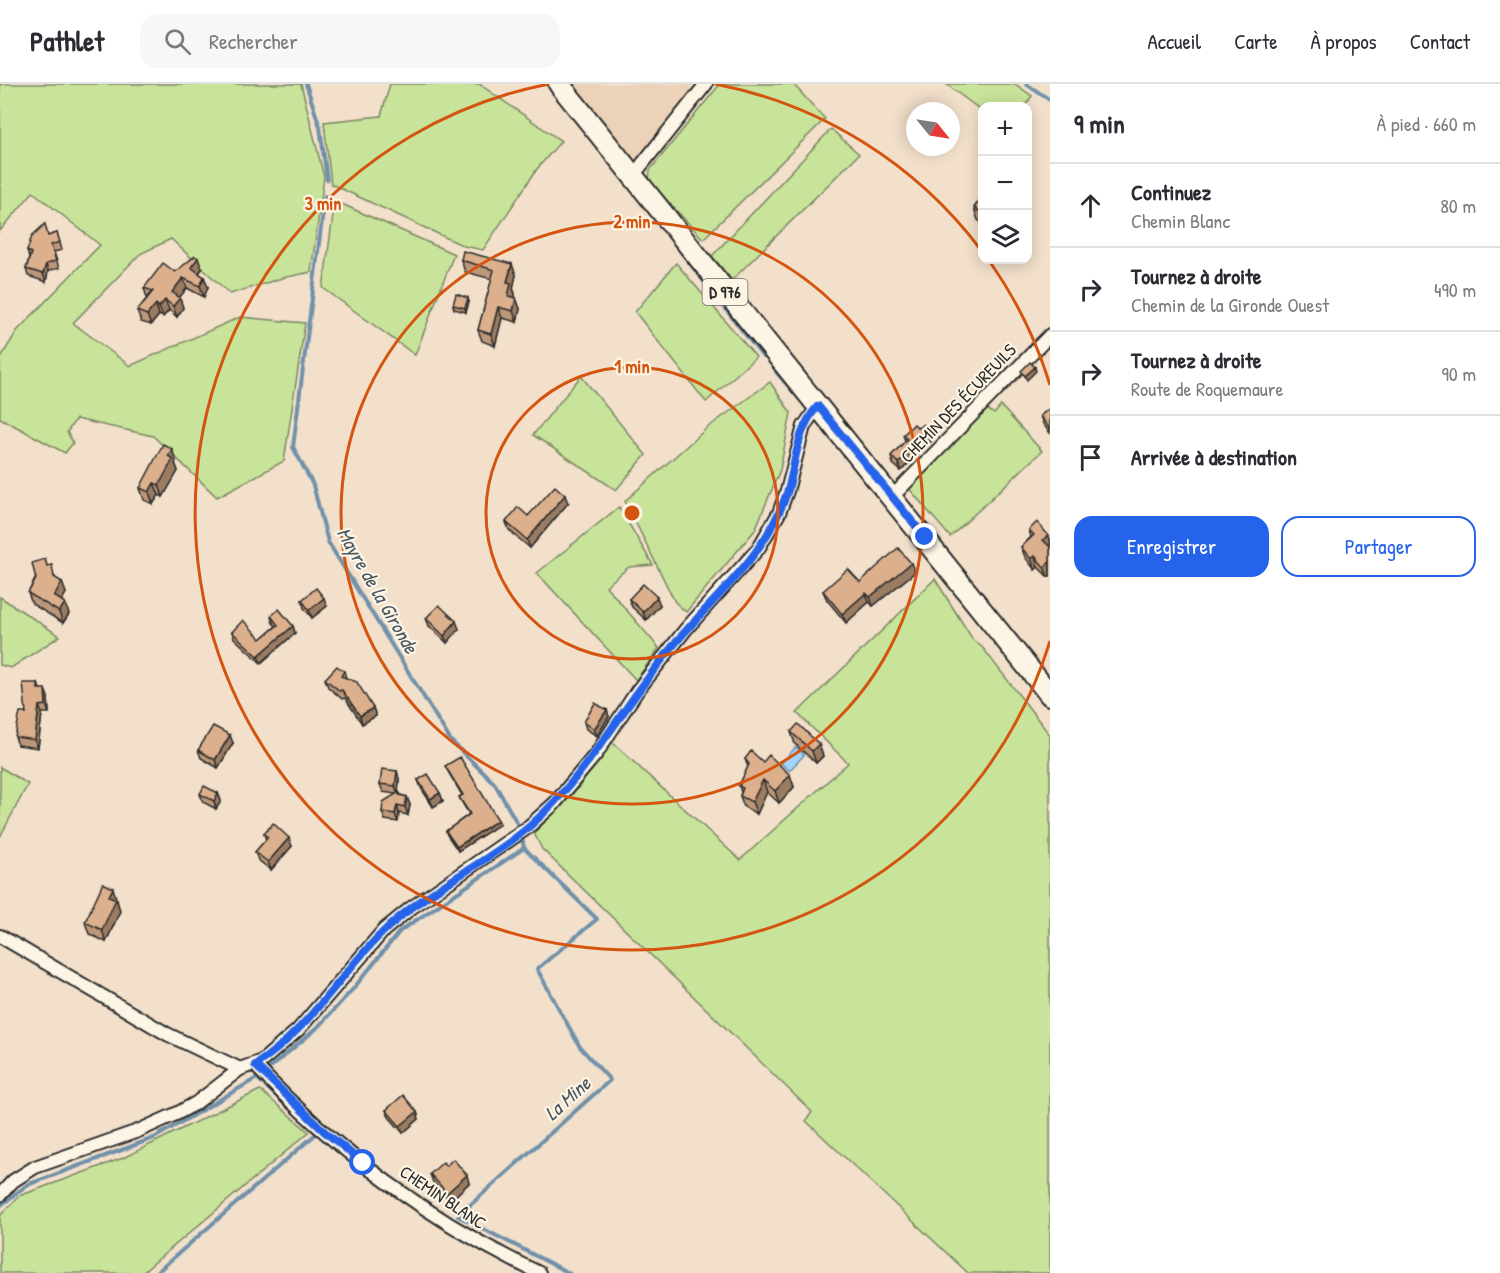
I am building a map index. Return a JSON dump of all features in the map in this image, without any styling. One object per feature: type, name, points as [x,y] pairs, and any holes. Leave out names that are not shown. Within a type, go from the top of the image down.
[{"type":"main road","name":"D 976","points":[[559,84],[1050,695]]},
{"type":"street","points":[[632,177],[706,84]]},
{"type":"street","name":"CHEMIN DES ÉCUREUILS","points":[[892,497],[1050,335]]},
{"type":"street","points":[[0,1195],[14,1181],[35,1167],[138,1131],[178,1113],[196,1103],[240,1069],[255,1065],[298,1030],[384,930],[411,908],[527,828],[577,779],[665,656],[758,549],[787,491],[804,426],[818,406]]},
{"type":"street","points":[[0,936],[167,1034],[240,1069]]},
{"type":"street","name":"CHEMIN BLANC","points":[[255,1065],[325,1132],[446,1223],[491,1250],[540,1273]]},
{"type":"shaded area","points":[[570,84],[689,84],[695,90],[632,165]]},
{"type":"green space","points":[[0,84],[301,84],[324,177],[311,272],[282,278],[230,294],[171,239],[140,254],[73,323],[130,366],[240,317],[305,323],[284,461],[217,497],[153,436],[76,419],[67,432],[73,443],[65,453],[0,418],[0,359],[17,331],[100,245],[33,192],[0,231]]},
{"type":"green space","points":[[390,84],[479,84],[561,141],[537,169],[483,250],[464,246],[331,184],[324,122],[381,116]]},
{"type":"green space","points":[[720,84],[793,84],[825,119],[703,239],[649,181],[650,170]]},
{"type":"green space","points":[[946,84],[1015,84],[1032,96],[1028,102],[978,102],[978,108]]},
{"type":"green space","points":[[831,129],[859,154],[732,280],[712,256]]},
{"type":"green space","points":[[335,201],[454,254],[415,355],[323,288]]},
{"type":"green space","points":[[676,263],[756,357],[706,402],[635,312]]},
{"type":"green space","points":[[581,376],[646,455],[616,490],[533,435]]},
{"type":"green space","points":[[770,382],[791,413],[780,470],[755,530],[686,612],[675,602],[625,501],[707,428]]},
{"type":"green space","points":[[1001,406],[1042,451],[950,537],[907,486],[966,424],[987,409],[994,414]]},
{"type":"green space","points":[[619,507],[653,565],[629,567],[606,586],[659,648],[636,680],[537,573]]},
{"type":"green space","points":[[935,579],[973,640],[982,647],[1050,735],[1050,1273],[968,1273],[806,1121],[812,1112],[542,849],[534,833],[577,789],[612,742],[740,860],[848,763],[797,713]]},
{"type":"green space","points":[[0,597],[60,636],[11,668],[0,665]]},
{"type":"green space","points":[[0,767],[28,784],[0,837]]},
{"type":"green space","points":[[260,1090],[309,1132],[142,1273],[0,1273],[0,1216],[19,1196],[123,1158]]},
{"type":"water","points":[[796,747],[804,755],[789,771],[781,763]]},
{"type":"building","points":[[45,224],[48,236],[57,233],[60,242],[51,245],[56,261],[46,264],[43,274],[26,269],[31,253],[27,251],[32,236]]},
{"type":"building","points":[[463,251],[512,264],[507,282],[511,283],[508,296],[516,298],[513,311],[498,307],[491,334],[478,330],[494,270],[461,260]]},
{"type":"building","points":[[195,256],[198,258],[191,267],[204,277],[200,286],[183,278],[172,292],[180,298],[173,306],[165,300],[159,307],[156,304],[147,315],[137,311],[153,291],[144,288],[163,263],[175,272]]},
{"type":"building","points":[[456,294],[468,298],[465,308],[453,305]]},
{"type":"building","points":[[1030,362],[1035,367],[1025,376],[1021,371]]},
{"type":"building","points":[[1050,408],[1050,429],[1040,416]]},
{"type":"building","points":[[914,424],[918,428],[923,424],[930,431],[898,463],[891,456],[907,439],[903,435]]},
{"type":"building","points":[[163,444],[172,449],[168,456],[173,459],[159,485],[154,483],[149,492],[140,488]]},
{"type":"building","points":[[555,486],[565,495],[527,540],[506,522],[518,507],[528,516]]},
{"type":"building","points":[[1037,522],[1048,535],[1043,540],[1050,547],[1050,562],[1044,567],[1035,556],[1031,559],[1021,547],[1034,535],[1029,530]]},
{"type":"building","points":[[898,548],[911,563],[870,597],[866,593],[842,614],[823,591],[848,569],[860,582]]},
{"type":"building","points":[[45,559],[47,566],[52,565],[54,577],[62,582],[54,596],[65,603],[59,612],[28,593],[36,579],[32,563]]},
{"type":"building","points":[[643,584],[657,597],[643,612],[629,599]]},
{"type":"building","points":[[316,588],[324,598],[309,610],[302,600]]},
{"type":"building","points":[[439,605],[456,621],[444,636],[426,618]]},
{"type":"building","points":[[279,609],[293,626],[258,656],[232,632],[243,620],[261,639],[278,625],[271,616]]},
{"type":"building","points":[[337,666],[344,671],[341,676],[357,682],[373,708],[360,716],[342,690],[340,691],[325,679]]},
{"type":"building","points":[[23,683],[38,683],[38,689],[45,689],[46,705],[39,706],[35,740],[15,737],[20,712],[26,713]]},
{"type":"building","points":[[595,703],[607,710],[594,729],[584,722]]},
{"type":"building","points":[[798,724],[819,744],[812,751],[791,732]]},
{"type":"building","points":[[213,726],[230,735],[215,760],[198,750]]},
{"type":"building","points":[[751,751],[763,762],[769,755],[790,775],[775,791],[763,780],[752,802],[740,796],[743,788],[739,786],[749,764],[745,759]]},
{"type":"building","points":[[460,757],[498,820],[457,847],[446,831],[470,814],[459,797],[463,795],[445,766]]},
{"type":"building","points":[[382,769],[397,771],[395,786],[380,784]]},
{"type":"building","points":[[428,774],[440,793],[430,799],[418,780]]},
{"type":"building","points":[[204,786],[218,793],[214,801],[200,794]]},
{"type":"building","points":[[399,792],[399,795],[407,797],[405,807],[397,805],[395,814],[382,812],[383,802]]},
{"type":"building","points":[[273,823],[289,838],[268,862],[255,852],[268,837],[264,834]]},
{"type":"building","points":[[103,883],[113,888],[109,896],[116,899],[102,930],[85,922]]},
{"type":"building","points":[[403,1095],[417,1112],[400,1126],[386,1110]]},
{"type":"building","points":[[453,1159],[467,1175],[447,1193],[430,1174],[443,1162],[446,1166]]},
{"type":"waterway","name":"Mayre de la Gironde","points":[[306,84],[320,127],[327,180]]},
{"type":"waterway","points":[[1026,84],[1050,100]]},
{"type":"waterway","name":"Mayre de la Gironde","points":[[325,196],[293,447],[313,485],[328,542],[451,741],[495,784],[518,825]]},
{"type":"waterway","points":[[664,200],[727,278]]},
{"type":"waterway","points":[[642,202],[763,357]]},
{"type":"waterway","points":[[776,372],[801,401]]},
{"type":"waterway","name":"Mayre de la Gironde","points":[[522,838],[524,848]]},
{"type":"waterway","name":"La Mine","points":[[524,848],[597,919],[537,969],[580,1047],[610,1080],[458,1216],[569,1273]]},
{"type":"waterway","name":"Mayre de la Gironde","points":[[267,1070],[316,1029],[353,989],[400,931],[524,848]]},
{"type":"waterway","name":"Mayre de la Gironde","points":[[0,1206],[27,1185],[154,1138],[257,1078],[295,1113]]},
{"type":"waterway","points":[[156,1273],[317,1133],[314,1131]]},
{"type":"route","points":[[363,1163],[325,1132],[270,1082],[255,1065],[298,1030],[384,930],[411,908],[527,828],[577,779],[637,691],[686,629],[758,549],[770,530],[787,491],[804,426],[808,417],[818,406],[925,537]]}]
